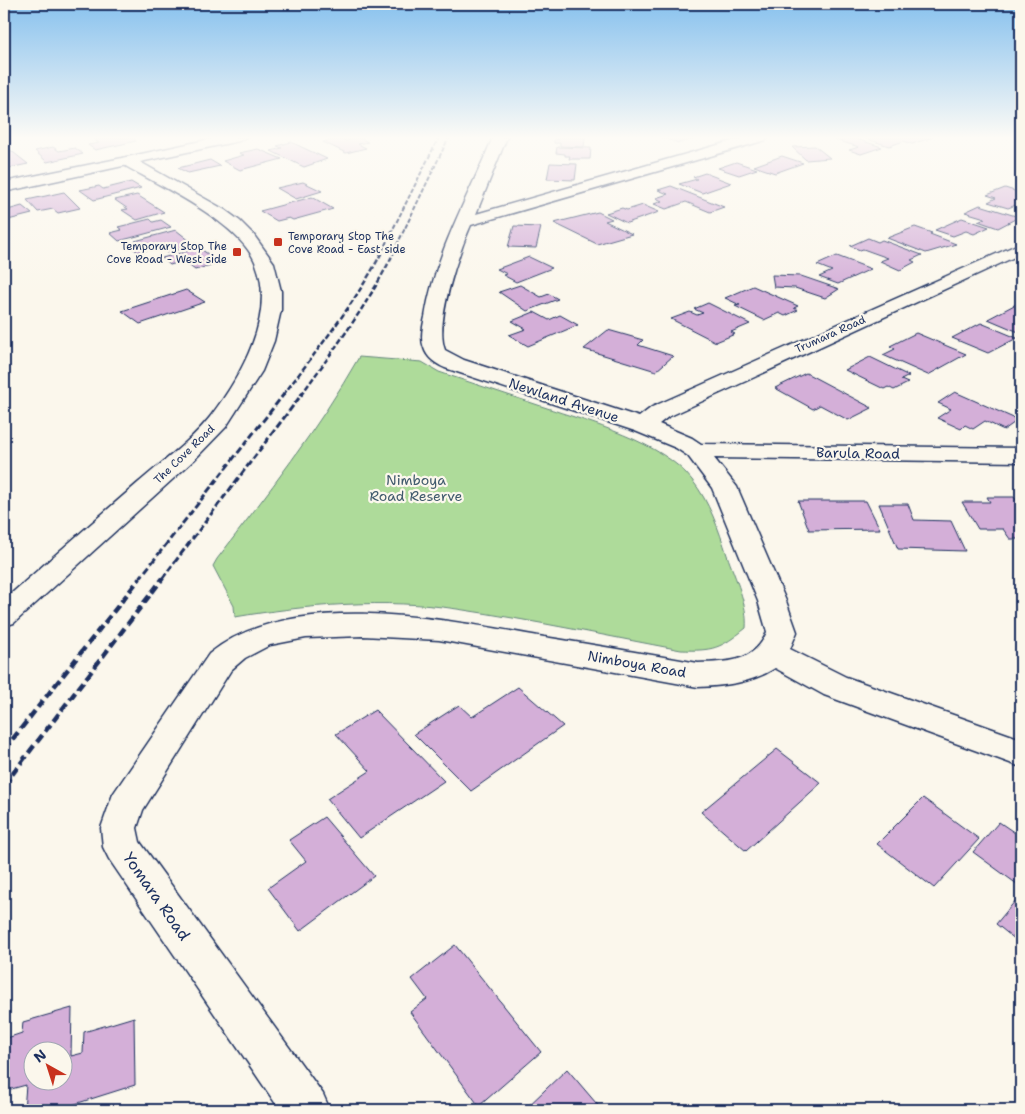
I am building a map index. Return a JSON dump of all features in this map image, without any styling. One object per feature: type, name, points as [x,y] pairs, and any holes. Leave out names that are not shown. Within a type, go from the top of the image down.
[{"type":"street","name":"The Cove Road","points":[[8,605],[185,455],[218,422],[250,372],[264,341],[271,310],[272,291],[265,263],[234,224],[219,213],[177,189]]},
{"type":"street","name":"Newland Avenue","points":[[478,189],[435,303],[432,340],[436,352],[450,362],[460,366],[643,426],[684,443],[696,451],[724,488],[772,601],[782,632],[772,653]]},
{"type":"street","points":[[464,222],[579,189]]},
{"type":"street","name":"Trumara Road","points":[[643,426],[660,412],[1021,248]]},
{"type":"street","name":"Barula Road","points":[[696,451],[1021,455]]},
{"type":"street","name":"Nimboya Road","points":[[234,650],[262,636],[306,628],[364,625],[439,629],[698,675],[730,674],[756,666],[772,653]]},
{"type":"street","name":"Yomara Road","points":[[234,650],[220,662],[126,805],[119,828],[122,847],[307,1110]]},
{"type":"street","points":[[772,653],[835,686],[1021,753]]},
{"type":"green space","name":"Nimboya Road Reserve","points":[[359,357],[422,362],[439,372],[624,435],[663,455],[692,480],[708,506],[740,591],[745,610],[746,628],[716,647],[701,650],[681,650],[513,618],[430,606],[346,604],[290,609],[235,617],[234,606],[213,566],[327,410]]},
{"type":"building","points":[[137,189],[94,200],[80,190]]},
{"type":"building","points":[[279,189],[318,189],[322,191],[296,199]]},
{"type":"building","points":[[679,189],[724,207],[710,212],[686,202],[666,209],[654,204],[662,201],[656,198],[668,194],[658,190]]},
{"type":"building","points":[[692,189],[714,189],[702,193]]},
{"type":"building","points":[[1002,189],[1021,193],[1021,206],[1016,205],[1008,208],[988,202],[996,198],[987,195]]},
{"type":"building","points":[[64,192],[80,208],[58,213],[53,209],[38,212],[27,200]]},
{"type":"building","points":[[137,195],[164,212],[137,220],[122,210],[128,209],[115,200]]},
{"type":"building","points":[[312,197],[333,209],[293,220],[289,218],[277,221],[260,211]]},
{"type":"building","points":[[643,205],[659,212],[627,223],[606,213],[622,208],[627,210]]},
{"type":"building","points":[[980,205],[1019,217],[998,228],[978,221],[985,218],[965,212]]},
{"type":"building","points":[[22,206],[32,214],[4,221],[4,211]]},
{"type":"building","points":[[598,212],[612,219],[605,221],[632,234],[597,244],[554,223]]},
{"type":"building","points":[[962,218],[989,227],[974,234],[966,231],[953,236],[935,230]]},
{"type":"building","points":[[150,219],[153,222],[161,220],[171,227],[119,241],[110,233],[122,230],[118,227]]},
{"type":"building","points":[[514,226],[541,227],[536,248],[508,247]]},
{"type":"building","points":[[915,227],[956,244],[926,253],[887,238]]},
{"type":"building","points":[[176,230],[195,245],[167,253],[159,247],[138,252],[131,247],[140,244],[135,241]]},
{"type":"building","points":[[868,238],[878,242],[882,240],[922,255],[911,260],[915,262],[900,270],[880,261],[888,258],[850,246]]},
{"type":"building","points":[[199,248],[220,262],[195,270],[183,261],[170,265],[162,258]]},
{"type":"building","points":[[837,256],[871,269],[838,284],[819,277],[832,271],[817,265]]},
{"type":"building","points":[[529,257],[552,268],[516,282],[503,275],[507,274],[497,269]]},
{"type":"building","points":[[772,275],[801,276],[839,289],[825,298],[795,288],[774,287]]},
{"type":"building","points":[[520,285],[541,297],[549,294],[558,299],[527,311],[499,292]]},
{"type":"building","points":[[753,286],[798,306],[794,308],[798,310],[785,316],[779,313],[764,320],[735,306],[740,305],[725,298]]},
{"type":"building","points":[[186,290],[205,302],[140,324],[122,311]]},
{"type":"building","points":[[708,303],[750,324],[731,332],[735,334],[716,342],[671,319],[690,312],[697,315],[703,313],[694,309]]},
{"type":"building","points":[[1018,303],[1021,304],[1021,333],[988,319]]},
{"type":"building","points":[[534,312],[549,320],[560,315],[578,325],[528,346],[509,335],[526,329],[512,321]]},
{"type":"building","points":[[981,323],[1017,338],[988,353],[952,338]]},
{"type":"building","points":[[608,330],[643,340],[638,345],[673,356],[656,371],[584,349]]},
{"type":"building","points":[[916,333],[966,354],[928,375],[883,355],[895,349],[890,346]]},
{"type":"building","points":[[870,357],[909,376],[901,380],[908,383],[894,390],[888,387],[884,389],[845,370]]},
{"type":"building","points":[[806,373],[872,408],[848,420],[820,405],[813,409],[775,388]]},
{"type":"building","points":[[955,392],[1018,420],[1004,430],[985,421],[973,429],[965,425],[961,429],[937,418],[951,409],[938,403]]},
{"type":"building","points":[[987,497],[1014,497],[1021,507],[1021,539],[1010,539],[1003,529],[978,529],[962,502],[990,502]]},
{"type":"building","points":[[798,501],[866,501],[880,529],[809,530]]},
{"type":"building","points":[[879,504],[908,504],[914,520],[951,521],[965,551],[898,549]]},
{"type":"building","points":[[518,687],[563,726],[471,791],[414,734],[459,705],[472,717]]},
{"type":"building","points":[[375,710],[444,781],[359,838],[327,799],[370,771],[336,734]]},
{"type":"building","points":[[777,749],[821,783],[746,851],[701,812]]},
{"type":"building","points":[[923,798],[979,839],[934,888],[877,844]]},
{"type":"building","points":[[324,817],[374,876],[300,931],[268,888],[306,861],[289,840]]},
{"type":"building","points":[[999,822],[1021,837],[1021,887],[973,852]]},
{"type":"building","points":[[1021,894],[1021,944],[996,924]]},
{"type":"building","points":[[455,945],[541,1052],[479,1106],[410,1012],[427,999],[412,979]]},
{"type":"building","points":[[72,1008],[71,1042],[22,1042],[22,1086],[4,1091],[4,1039],[22,1033],[23,1022]]},
{"type":"building","points":[[134,1017],[135,1085],[56,1110],[24,1110],[25,1092],[72,1092],[72,1056],[83,1053],[84,1032]]},
{"type":"building","points":[[567,1069],[602,1110],[524,1110]]},
{"type":"railway","points":[[382,251],[413,189]]},
{"type":"railway","points":[[394,251],[424,189]]},
{"type":"railway","points":[[283,395],[349,306],[383,250]]},
{"type":"railway","points":[[301,395],[375,288],[395,250]]},
{"type":"railway","points":[[139,579],[284,394]]},
{"type":"railway","points":[[162,579],[302,394]]},
{"type":"railway","points":[[4,750],[140,578]]},
{"type":"railway","points":[[4,785],[163,578]]},
{"type":"place","name":"Temporary Stop The Cove Road - East side","points":[[278,242]]},
{"type":"place","name":"Temporary Stop The Cove Road - West side","points":[[237,252]]}]
